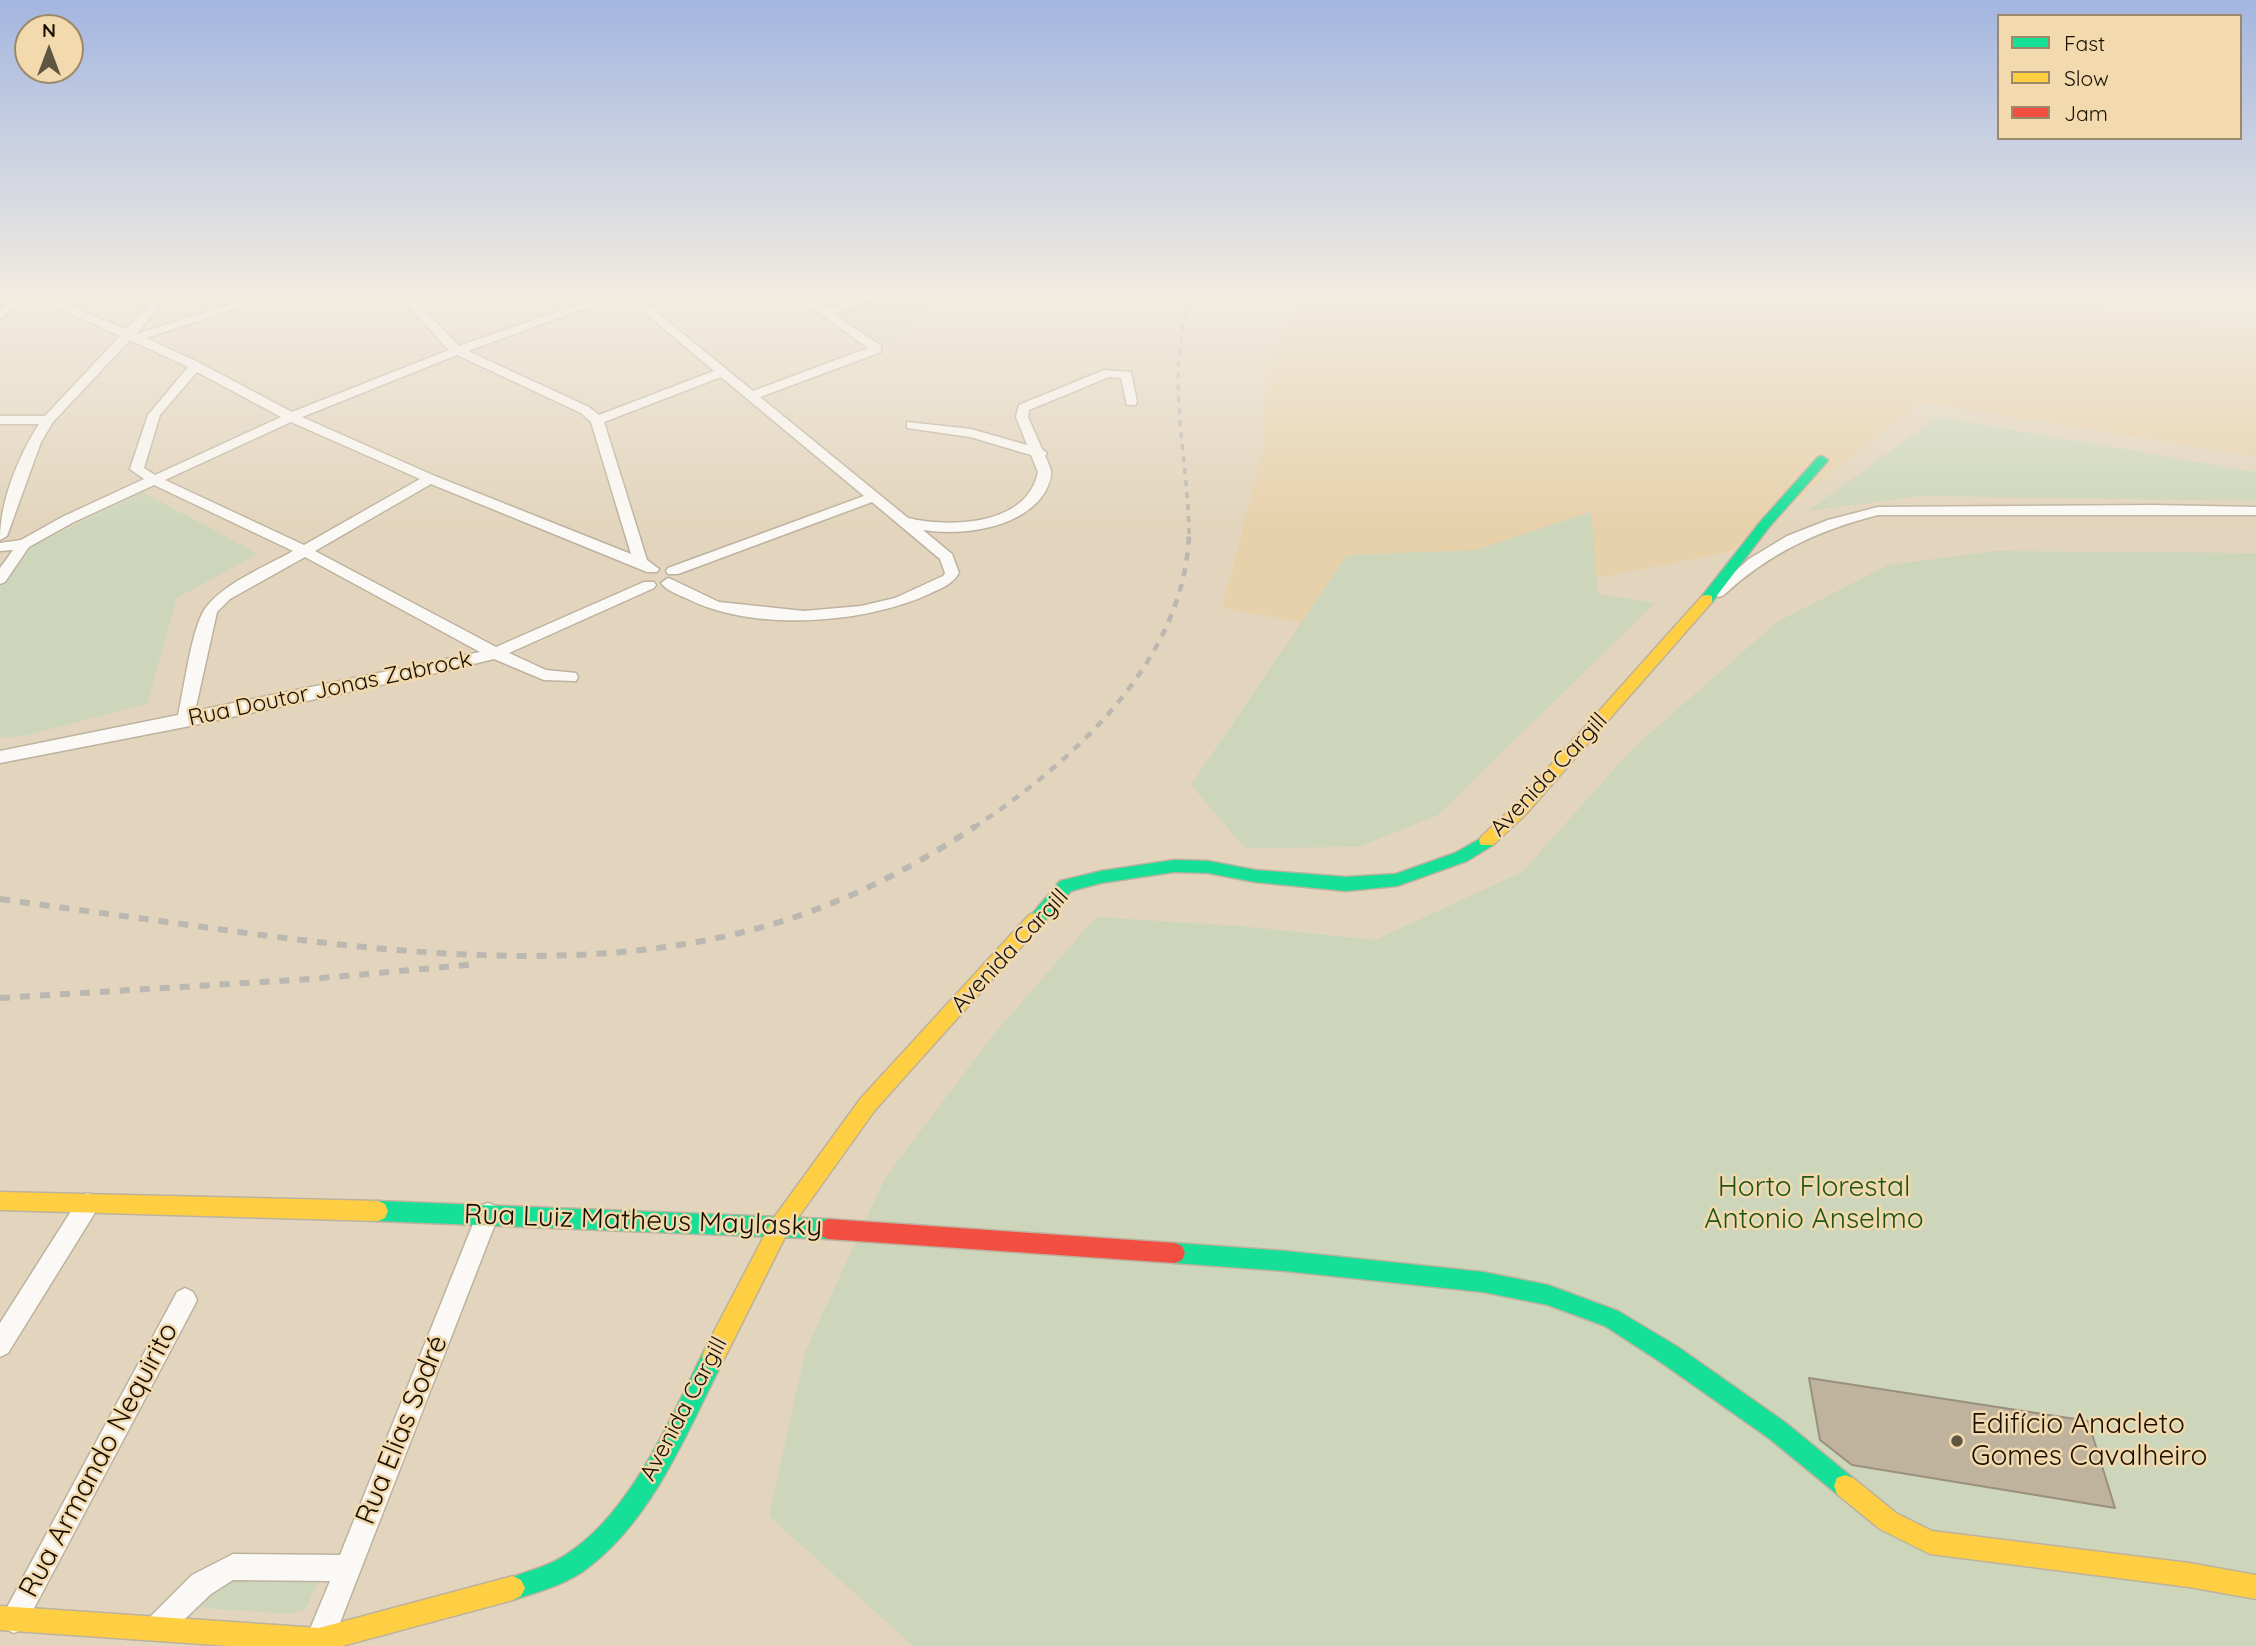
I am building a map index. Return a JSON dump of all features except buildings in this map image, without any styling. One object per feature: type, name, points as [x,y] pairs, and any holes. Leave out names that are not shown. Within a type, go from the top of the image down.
[{"type":"street","points":[[0,536],[34,442],[48,420],[95,373]]},
{"type":"street","points":[[189,373],[154,415],[137,469],[154,480],[303,550],[495,653],[544,675],[570,677]]},
{"type":"street","points":[[209,373],[291,417],[647,573],[662,567],[671,577],[716,607],[804,616],[861,611],[899,602],[948,579],[952,573],[947,557],[724,373]]},
{"type":"street","points":[[0,547],[24,544],[67,520],[291,417],[402,373]]},
{"type":"street","points":[[504,373],[585,410],[597,420],[647,573]]},
{"type":"street","points":[[597,420],[721,373]]},
{"type":"street","points":[[751,396],[813,373]]},
{"type":"street","points":[[901,519],[943,528],[968,527],[989,522],[1027,503],[1040,492],[1045,481],[1045,472],[1040,453],[1022,417],[1023,408],[1035,401],[1108,373],[1120,373],[1127,375],[1131,402]]},
{"type":"street","points":[[0,420],[48,420]]},
{"type":"street","points":[[912,425],[971,433],[1040,453]]},
{"type":"street","name":"Avenida Cargill","points":[[7,1619],[318,1643],[538,1581],[581,1559],[619,1523],[667,1446],[780,1226],[868,1104],[1066,887],[1101,877],[1174,866],[1208,867],[1255,876],[1333,883],[1371,882],[1397,880],[1461,857],[1493,837],[1520,810],[1691,619],[1765,524],[1822,460]]},
{"type":"street","points":[[185,721],[211,610],[225,596],[430,479]]},
{"type":"street","points":[[671,577],[873,497]]},
{"type":"street","points":[[1691,619],[1731,579],[1760,555],[1797,535],[1838,520],[1878,511],[2256,511]]},
{"type":"street","points":[[0,579],[24,544]]},
{"type":"street","name":"Rua Doutor Jonas Zabrock","points":[[0,757],[185,721],[432,669],[495,653],[647,573]]},
{"type":"street","name":"Rua Luiz Matheus Maylasky","points":[[0,1200],[488,1214],[780,1226],[1285,1261],[1483,1282],[1548,1295],[1611,1318],[1670,1354],[1778,1431],[1888,1521],[1930,1542],[2189,1575],[2256,1587]]},
{"type":"street","points":[[0,1345],[88,1204]]},
{"type":"street","name":"Rua Elias Sodré","points":[[318,1643],[488,1214]]},
{"type":"street","name":"Rua Armando Nequirito","points":[[7,1619],[185,1300]]},
{"type":"street","points":[[155,1629],[217,1572],[233,1567],[347,1569]]},
{"type":"shaded area","points":[[1268,373],[2256,373],[2256,456],[1921,402],[1730,552],[1338,629],[1222,608],[1261,458]]},
{"type":"green space","points":[[1937,417],[2256,472],[2256,501],[1921,496],[1808,511]]},
{"type":"green space","points":[[143,492],[258,554],[177,598],[147,704],[24,736],[0,738],[0,588],[34,545]]},
{"type":"green space","points":[[1591,512],[1598,594],[1655,603],[1438,815],[1358,847],[1245,848],[1191,785],[1347,555],[1476,550]]},
{"type":"green space","name":"Horto Florestal Antonio Anselmo","points":[[1995,551],[2256,553],[2256,1646],[913,1646],[769,1516],[805,1352],[885,1178],[993,1035],[1096,917],[1241,926],[1375,940],[1522,872],[1633,748],[1777,622],[1888,565]]},
{"type":"green space","points":[[229,1576],[320,1578],[305,1610],[290,1614],[189,1607]]},
{"type":"railway","points":[[1178,373],[1189,532]]},
{"type":"railway","points":[[975,827],[1048,772],[1084,740],[1117,704],[1145,665],[1168,623],[1183,579],[1189,532]]},
{"type":"railway","points":[[0,899],[359,947],[513,956],[590,954],[665,947],[740,933],[812,911],[896,873],[975,827]]},
{"type":"railway","points":[[0,998],[311,979],[478,964]]},
{"type":"traffic: fast","points":[[1707,599],[1765,524],[1822,460]]},
{"type":"traffic: fast","points":[[1035,920],[1066,886],[1101,877],[1174,866],[1208,867],[1255,876],[1346,884],[1397,880],[1461,857],[1487,841]]},
{"type":"traffic: fast","points":[[378,1211],[828,1229]]},
{"type":"traffic: fast","points":[[1175,1253],[1285,1261],[1483,1282],[1548,1295],[1611,1318],[1670,1355],[1778,1431],[1845,1486]]},
{"type":"traffic: fast","points":[[513,1588],[566,1568],[603,1539],[622,1517],[657,1465],[713,1357]]},
{"type":"traffic: slow","points":[[1487,841],[1520,810],[1707,599]]},
{"type":"traffic: slow","points":[[713,1357],[780,1226],[868,1104],[1035,920]]},
{"type":"traffic: slow","points":[[0,1201],[378,1211]]},
{"type":"traffic: slow","points":[[1845,1486],[1888,1521],[1930,1542],[2189,1575],[2256,1587]]},
{"type":"traffic: slow","points":[[0,1618],[319,1640],[513,1588]]},
{"type":"traffic: jam","points":[[828,1229],[1175,1253]]},
{"type":"place","name":"Edifício Anacleto Gomes Cavalheiro","points":[[1957,1441]]}]
